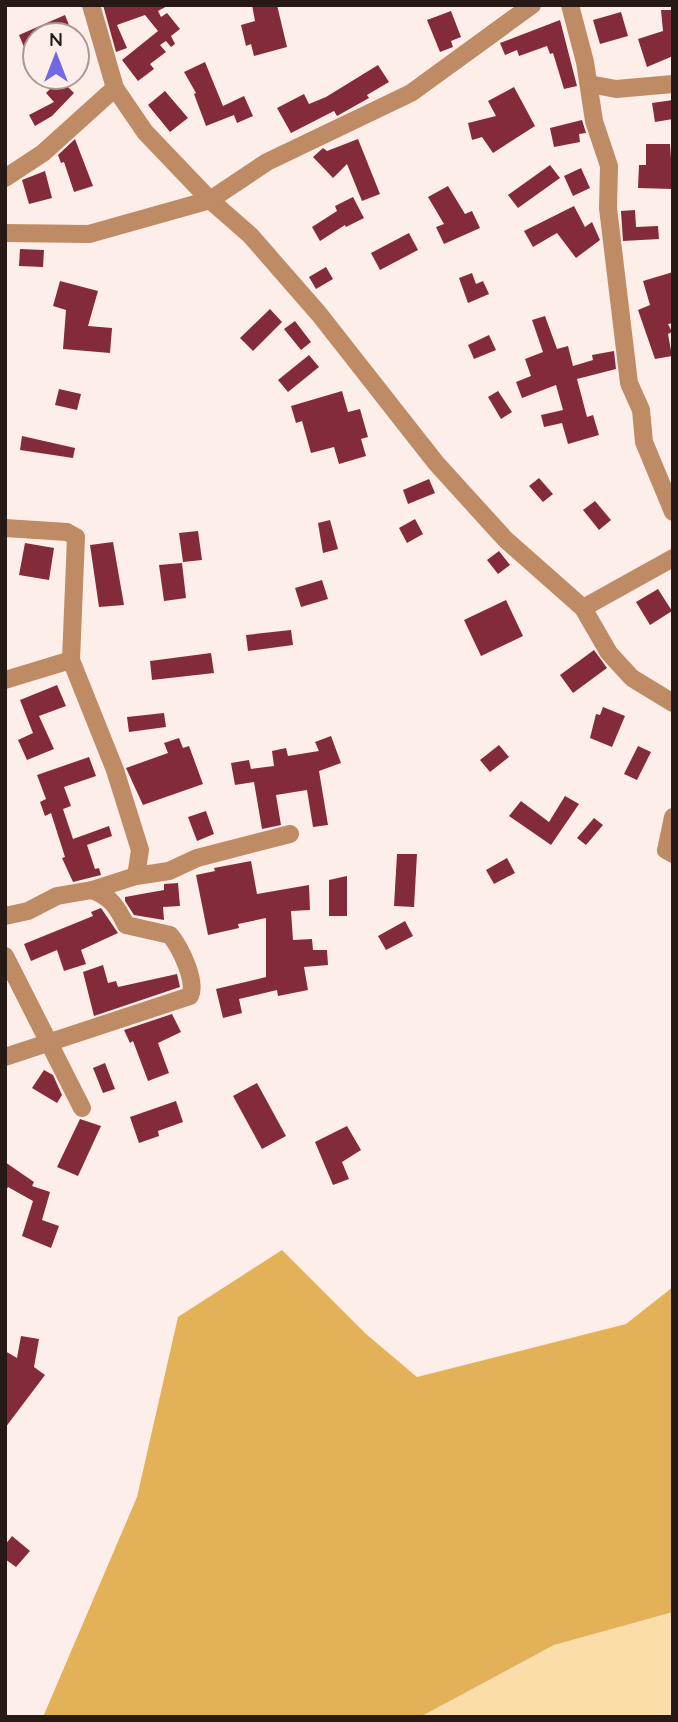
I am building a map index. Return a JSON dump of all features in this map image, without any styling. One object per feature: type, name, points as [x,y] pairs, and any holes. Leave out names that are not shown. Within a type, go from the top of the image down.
[{"type":"street","points":[[91,5],[115,88],[145,132],[210,200],[250,235],[319,314],[436,463],[505,539],[583,608],[609,653],[632,678],[673,703]]},
{"type":"street","points":[[5,233],[89,234],[210,200],[267,162],[411,93],[532,5]]},
{"type":"street","points":[[570,5],[589,84],[594,121],[609,166],[608,208],[629,383],[640,410],[644,442],[673,512]]},
{"type":"street","points":[[589,84],[615,89],[673,83]]},
{"type":"street","points":[[5,178],[43,153],[115,88]]},
{"type":"street","points":[[5,528],[67,532],[76,537],[71,660],[115,770],[140,850],[158,873]]},
{"type":"street","points":[[583,608],[673,558]]},
{"type":"street","points":[[5,680],[71,660]]},
{"type":"street","points":[[673,817],[666,850],[673,854]]},
{"type":"street","points":[[5,916],[28,911],[57,897],[92,890],[136,876],[158,873],[197,858],[290,834]]},
{"type":"street","points":[[136,876],[140,850]]},
{"type":"street","points":[[5,1058],[48,1041],[190,996],[193,990],[188,972],[170,935],[127,925],[107,896],[92,890]]},
{"type":"street","points":[[5,956],[82,1108]]},
{"type":"shaded area","points":[[282,1250],[366,1334],[417,1377],[626,1324],[673,1287],[673,1612],[554,1645],[420,1717],[43,1717],[137,1497],[178,1317]]},
{"type":"shaded area","points":[[673,1612],[673,1717],[420,1717],[554,1645]]},
{"type":"building","points":[[103,5],[169,5],[158,11],[161,17],[167,13],[180,29],[171,36],[175,44],[171,47],[166,41],[160,45],[166,52],[150,64],[154,69],[138,81],[122,60],[158,31],[145,15],[117,25],[127,48],[116,52]]},
{"type":"building","points":[[252,5],[277,5],[287,47],[254,56],[251,44],[246,46],[241,25],[255,21]]},
{"type":"building","points":[[661,10],[673,10],[673,56],[647,67],[638,39],[663,31]]},
{"type":"building","points":[[451,11],[461,37],[451,41],[453,47],[440,52],[427,20]]},
{"type":"building","points":[[621,12],[628,36],[600,44],[593,20]]},
{"type":"building","points":[[65,15],[67,21],[51,21]]},
{"type":"building","points":[[560,20],[577,86],[564,89],[553,53],[550,54],[547,46],[519,56],[517,50],[505,55],[500,43]]},
{"type":"building","points":[[205,62],[223,106],[244,96],[253,116],[237,123],[234,115],[206,126],[194,94],[196,93],[184,72]]},
{"type":"building","points":[[378,65],[389,82],[367,95],[369,98],[337,116],[334,111],[291,133],[277,108],[304,94],[309,104],[326,97]]},
{"type":"building","points":[[514,87],[535,126],[493,153],[482,137],[472,140],[468,123],[496,116],[488,101]]},
{"type":"building","points":[[165,91],[188,118],[170,132],[148,105]]},
{"type":"building","points":[[46,93],[74,93],[52,116],[35,126],[29,115],[54,102]]},
{"type":"building","points":[[673,100],[673,119],[655,122],[652,103]]},
{"type":"building","points":[[582,120],[586,133],[579,134],[580,142],[554,147],[550,128]]},
{"type":"building","points":[[75,139],[93,186],[74,192],[64,162],[61,163],[58,155]]},
{"type":"building","points":[[358,139],[380,194],[362,201],[347,164],[333,178],[313,157],[323,148],[327,151]]},
{"type":"building","points":[[646,144],[670,144],[673,189],[638,188],[639,165],[646,165]]},
{"type":"building","points":[[550,165],[560,178],[518,208],[508,195]]},
{"type":"building","points":[[581,168],[590,188],[573,196],[564,176]]},
{"type":"building","points":[[45,171],[52,198],[29,204],[22,180]]},
{"type":"building","points":[[448,186],[465,214],[472,211],[480,228],[444,244],[436,227],[444,224],[428,197]]},
{"type":"building","points":[[353,197],[364,218],[346,227],[345,225],[320,241],[312,227],[337,211],[335,206]]},
{"type":"building","points":[[574,206],[585,227],[592,222],[600,240],[576,258],[557,233],[533,247],[524,231]]},
{"type":"building","points":[[635,210],[636,227],[658,226],[659,239],[623,241],[621,211]]},
{"type":"building","points":[[409,233],[418,250],[380,270],[371,253]]},
{"type":"building","points":[[20,249],[44,250],[43,267],[19,266]]},
{"type":"building","points":[[326,267],[333,279],[316,289],[309,277]]},
{"type":"building","points":[[673,272],[673,323],[668,324],[672,332],[668,334],[672,356],[655,359],[638,310],[650,305],[643,281]]},
{"type":"building","points":[[472,273],[476,284],[483,281],[489,294],[468,303],[459,278]]},
{"type":"building","points":[[60,281],[98,291],[88,326],[112,328],[110,353],[63,349],[66,310],[53,306]]},
{"type":"building","points":[[270,309],[282,322],[253,351],[240,338]]},
{"type":"building","points":[[545,316],[557,349],[568,346],[573,366],[593,360],[592,355],[614,351],[616,369],[577,379],[587,417],[593,415],[599,435],[568,444],[562,423],[544,427],[541,415],[563,410],[556,385],[522,398],[516,382],[531,376],[525,359],[543,352],[532,320]]},
{"type":"building","points":[[295,321],[311,342],[301,350],[284,329]]},
{"type":"building","points":[[489,335],[496,350],[474,359],[468,345]]},
{"type":"building","points":[[309,355],[319,367],[288,392],[278,380]]},
{"type":"building","points":[[59,389],[81,394],[77,410],[55,405]]},
{"type":"building","points":[[342,391],[348,412],[360,409],[368,437],[361,439],[366,456],[339,464],[334,447],[311,453],[302,421],[296,423],[291,406]]},
{"type":"building","points":[[498,391],[512,412],[501,419],[488,397]]},
{"type":"building","points":[[22,436],[75,448],[73,458],[20,450]]},
{"type":"building","points":[[539,478],[553,494],[543,502],[529,486]]},
{"type":"building","points":[[429,479],[435,493],[408,504],[403,490]]},
{"type":"building","points":[[595,501],[611,520],[599,530],[583,510]]},
{"type":"building","points":[[415,519],[423,534],[407,543],[399,528]]},
{"type":"building","points":[[330,520],[338,549],[323,553],[318,523]]},
{"type":"building","points":[[198,531],[202,560],[183,562],[179,533]]},
{"type":"building","points":[[113,542],[124,605],[99,607],[90,545]]},
{"type":"building","points":[[25,543],[54,548],[49,580],[19,575]]},
{"type":"building","points":[[499,551],[510,565],[498,574],[487,560]]},
{"type":"building","points":[[182,563],[186,598],[164,601],[159,565]]},
{"type":"building","points":[[322,580],[328,599],[301,607],[295,588]]},
{"type":"building","points":[[658,589],[672,611],[650,625],[636,602]]},
{"type":"building","points":[[506,600],[523,636],[481,656],[464,620]]},
{"type":"building","points":[[291,630],[293,645],[248,651],[246,635]]},
{"type":"building","points":[[594,650],[607,668],[573,693],[560,675]]},
{"type":"building","points":[[211,653],[214,673],[152,680],[150,661]]},
{"type":"building","points":[[57,685],[66,706],[39,716],[54,749],[27,760],[18,740],[33,733],[20,700]]},
{"type":"building","points":[[603,707],[625,716],[612,747],[590,738],[596,714],[600,715]]},
{"type":"building","points":[[164,713],[166,727],[129,732],[127,717]]},
{"type":"building","points":[[331,736],[341,763],[319,771],[328,825],[313,827],[307,790],[276,795],[281,825],[262,829],[254,782],[235,785],[231,763],[249,760],[251,769],[274,766],[272,751],[286,748],[288,756],[319,751],[315,742]]},
{"type":"building","points":[[179,738],[183,748],[189,746],[203,784],[143,805],[126,768],[168,753],[164,743]]},
{"type":"building","points":[[499,745],[509,757],[490,772],[480,760]]},
{"type":"building","points":[[638,746],[651,752],[637,780],[624,774]]},
{"type":"building","points":[[89,757],[96,776],[64,787],[71,806],[63,809],[73,839],[109,826],[112,836],[87,845],[95,869],[99,868],[101,875],[73,882],[62,858],[65,857],[51,813],[45,816],[40,802],[46,799],[37,775]]},
{"type":"building","points":[[565,796],[579,804],[551,845],[509,816],[521,801],[549,822]]},
{"type":"building","points":[[206,811],[214,834],[197,841],[188,817]]},
{"type":"building","points":[[594,818],[603,825],[586,845],[577,838]]},
{"type":"building","points":[[397,854],[417,854],[414,907],[394,906]]},
{"type":"building","points":[[507,858],[515,873],[494,884],[486,870]]},
{"type":"building","points":[[251,861],[257,894],[309,885],[310,910],[291,911],[293,940],[312,939],[313,950],[327,950],[328,965],[304,967],[308,990],[278,996],[277,990],[239,999],[242,1013],[223,1018],[216,989],[266,977],[266,918],[238,924],[239,928],[208,935],[196,875],[215,871],[214,868]]},
{"type":"building","points":[[347,876],[347,916],[329,916],[329,880]]},
{"type":"building","points":[[178,883],[180,906],[163,907],[164,920],[134,915],[125,901],[125,897],[164,890],[164,884]]},
{"type":"building","points":[[101,908],[118,933],[81,950],[86,964],[64,971],[57,950],[31,961],[24,944],[93,916],[91,912]]},
{"type":"building","points":[[405,921],[413,936],[386,950],[378,936]]},
{"type":"building","points":[[103,965],[108,983],[116,981],[118,987],[177,974],[180,987],[94,1016],[83,972]]},
{"type":"building","points":[[172,1014],[181,1032],[158,1043],[169,1073],[148,1081],[133,1041],[130,1043],[124,1030]]},
{"type":"building","points":[[105,1063],[115,1089],[103,1093],[93,1068]]},
{"type":"building","points":[[44,1070],[53,1075],[62,1095],[57,1103],[32,1088]]},
{"type":"building","points":[[257,1083],[286,1136],[262,1149],[233,1096]]},
{"type":"building","points":[[176,1101],[183,1122],[158,1131],[159,1136],[139,1143],[130,1117]]},
{"type":"building","points":[[80,1119],[101,1126],[78,1176],[57,1167]]},
{"type":"building","points":[[347,1126],[361,1150],[342,1162],[349,1179],[333,1185],[315,1142]]},
{"type":"building","points":[[5,1162],[34,1182],[32,1186],[50,1192],[42,1220],[59,1226],[51,1248],[22,1236],[33,1201],[8,1187],[5,1192]]},
{"type":"building","points":[[21,1336],[39,1339],[34,1367],[45,1375],[5,1428],[5,1351],[17,1358]]},
{"type":"building","points":[[12,1536],[30,1551],[16,1567],[5,1559],[5,1545]]}]
